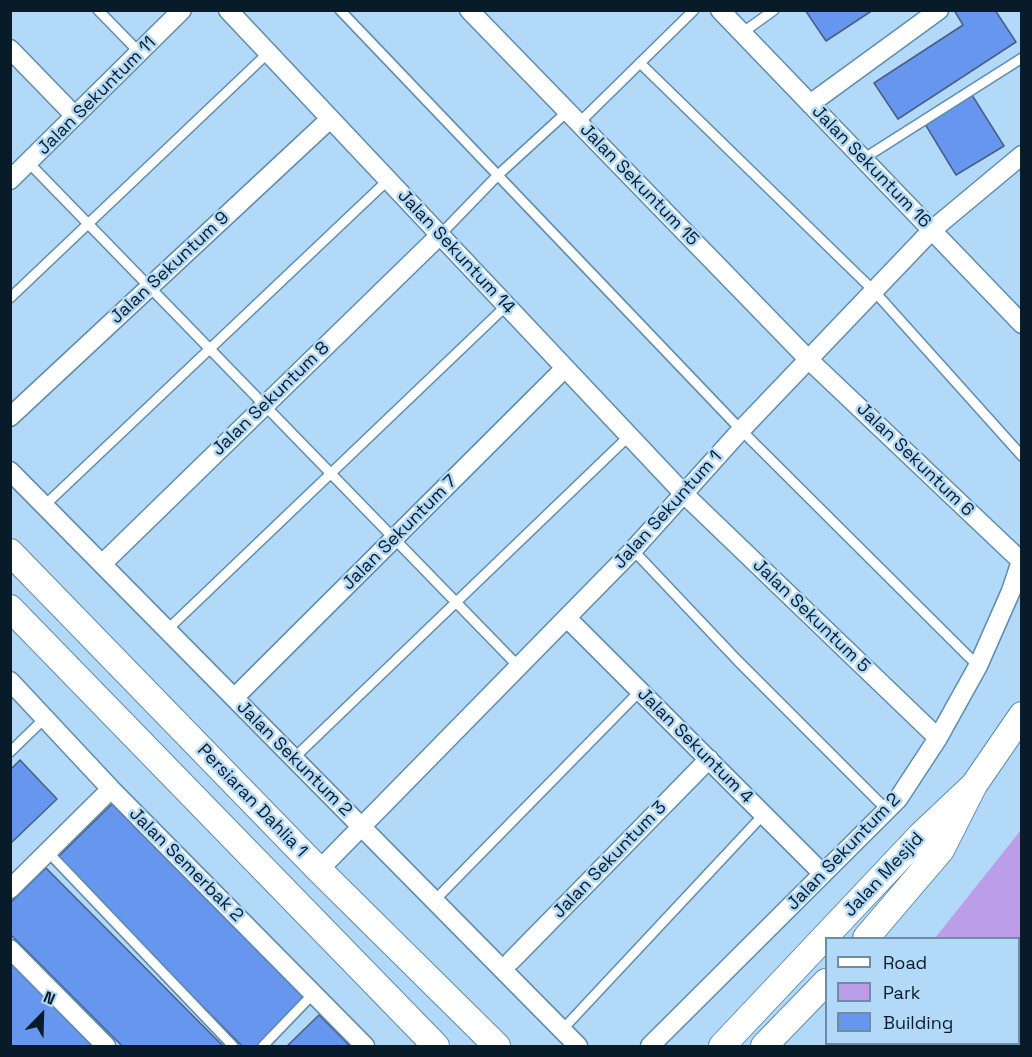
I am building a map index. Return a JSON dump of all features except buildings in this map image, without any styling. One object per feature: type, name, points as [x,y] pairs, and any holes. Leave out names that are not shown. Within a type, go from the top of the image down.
[{"type":"street","name":"Jalan Sekuntum 11","points":[[11,179],[182,10]]},
{"type":"street","name":"Jalan Sekuntum 15","points":[[469,10],[809,360]]},
{"type":"street","name":"Jalan Sekuntum 16","points":[[720,10],[1022,324]]},
{"type":"street","points":[[810,104],[939,10]]},
{"type":"street","name":"Jalan Sekuntum 14","points":[[229,11],[684,494]]},
{"type":"street","points":[[10,50],[75,116]]},
{"type":"street","name":"Jalan Sekuntum 9","points":[[10,417],[330,119]]},
{"type":"street","name":"Jalan Sekuntum 1","points":[[319,870],[633,550],[741,430],[932,230],[1022,155]]},
{"type":"street","name":"Jalan Sekuntum 8","points":[[102,564],[440,236]]},
{"type":"street","name":"Jalan Sekuntum 6","points":[[809,360],[1021,560]]},
{"type":"street","name":"Jalan Sekuntum 7","points":[[234,698],[565,368]]},
{"type":"street","name":"Jalan Sekuntum 2","points":[[10,471],[578,1047]]},
{"type":"street","name":"Jalan Sekuntum 5","points":[[684,494],[938,738]]},
{"type":"street","name":"Persiaran Dahlia 1","points":[[10,552],[319,870],[497,1047]]},
{"type":"street","name":"Jalan Sekuntum 2","points":[[650,1047],[898,799],[938,738],[978,666],[1011,591],[1021,560]]},
{"type":"street","points":[[10,608],[436,1047]]},
{"type":"street","name":"Jalan Sekuntum 4","points":[[567,618],[824,874]]},
{"type":"street","name":"Jalan Semerbak 2","points":[[10,681],[111,789],[365,1047]]},
{"type":"street","name":"Jalan Mesjid","points":[[868,937],[941,850],[974,785],[1022,715]]},
{"type":"street","name":"Jalan Sekuntum 3","points":[[511,962],[709,759]]},
{"type":"street","name":"Jalan Mesjid","points":[[825,937],[920,836],[974,785]]},
{"type":"street","points":[[10,890],[111,789]]},
{"type":"street","name":"Jalan Mesjid","points":[[722,1047],[825,937]]},
{"type":"street","points":[[10,949],[106,1047]]},
{"type":"street","points":[[764,1047],[825,983]]},
{"type":"lane","points":[[98,10],[140,52]]},
{"type":"lane","points":[[340,10],[741,430],[978,666]]},
{"type":"lane","points":[[440,236],[498,175],[640,63],[694,10]]},
{"type":"lane","points":[[742,33],[774,10]]},
{"type":"lane","points":[[10,298],[268,53]]},
{"type":"lane","points":[[863,159],[1022,58]]},
{"type":"lane","points":[[640,63],[874,291],[1022,456]]},
{"type":"lane","points":[[29,163],[518,666]]},
{"type":"lane","points":[[45,506],[388,180]]},
{"type":"lane","points":[[167,630],[506,306]]},
{"type":"lane","points":[[294,758],[629,436]]},
{"type":"lane","points":[[633,550],[738,661],[887,810]]},
{"type":"lane","points":[[434,901],[640,691]]},
{"type":"lane","points":[[10,752],[45,718]]},
{"type":"lane","points":[[562,1030],[764,814]]},
{"type":"lane","points":[[48,852],[233,1047]]},
{"type":"lane","points":[[263,1047],[313,994]]},
{"type":"green space","points":[[1021,830],[1021,1046],[838,1046],[1020,1045],[1020,937],[936,937]]}]
